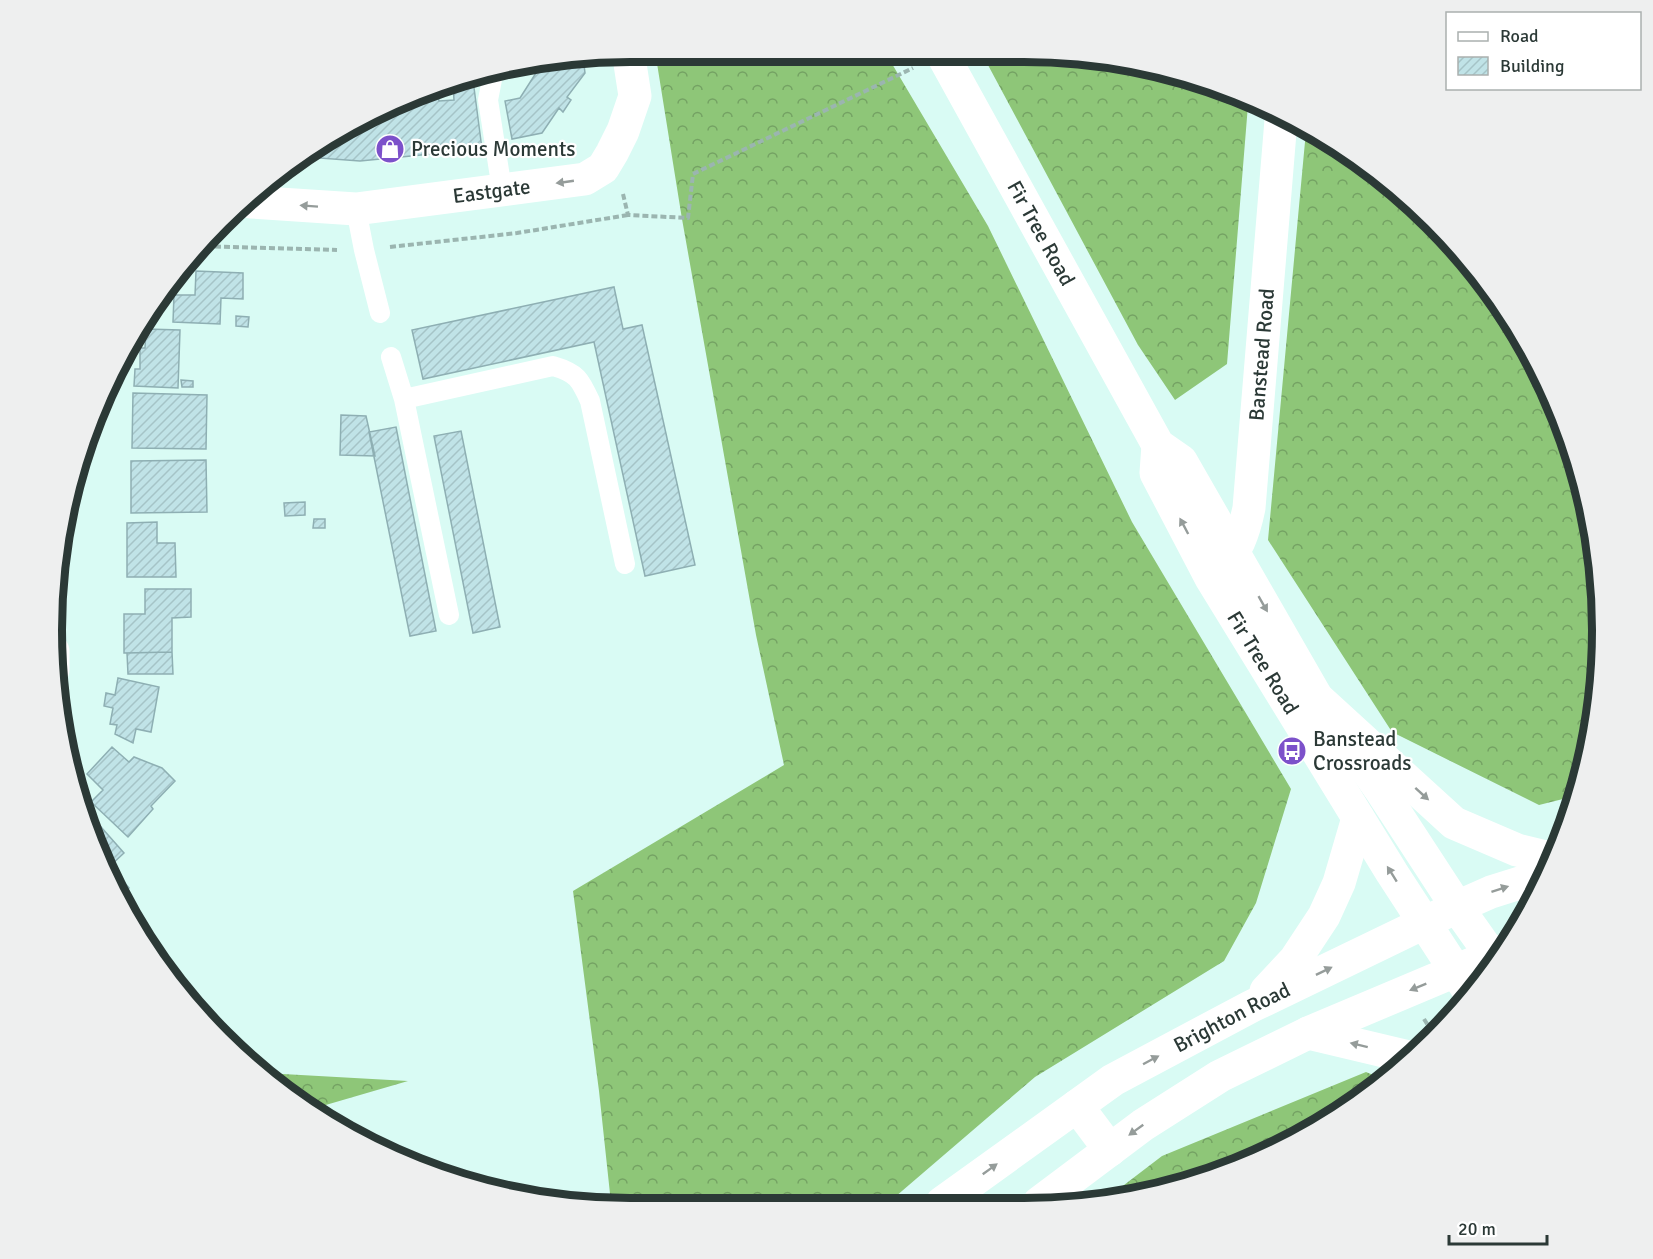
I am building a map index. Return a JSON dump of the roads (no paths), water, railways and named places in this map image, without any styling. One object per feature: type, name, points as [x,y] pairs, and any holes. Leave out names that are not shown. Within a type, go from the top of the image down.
[{"type":"main road","name":"Eastgate","points":[[255,202],[356,209],[585,179],[603,168],[623,131],[635,96],[630,62]]},
{"type":"main road","name":"Fir Tree Road","points":[[947,62],[1158,445],[1181,461],[1317,698],[1457,907],[1492,950]]},
{"type":"main road","name":"Banstead Road","points":[[1211,578],[1234,553],[1244,530],[1249,508],[1281,123]]},
{"type":"main road","name":"Fir Tree Road","points":[[1158,445],[1156,473],[1211,578],[1423,923],[1463,982]]},
{"type":"main road","points":[[1317,698],[1454,823],[1517,850],[1544,857]]},
{"type":"main road","points":[[1252,1006],[1295,960],[1323,916],[1339,883],[1358,818]]},
{"type":"main road","name":"Brighton Road","points":[[949,1198],[1113,1080],[1252,1006],[1423,923],[1491,892],[1534,878]]},
{"type":"main road","points":[[1047,1197],[1143,1125],[1221,1076],[1308,1033],[1463,982],[1476,972]]},
{"type":"main road","points":[[1308,1033],[1399,1056]]},
{"type":"main road","points":[[1077,1106],[1110,1150]]},
{"type":"lane","points":[[492,79],[488,100],[502,190]]},
{"type":"lane","points":[[356,209],[380,314]]},
{"type":"lane","points":[[391,357],[404,399],[449,615]]},
{"type":"lane","points":[[404,399],[553,366],[569,370],[582,383],[590,400],[625,564]]},
{"type":"place","name":"Precious Moments","points":[[390,149]]},
{"type":"place","name":"Banstead Crossroads","points":[[1292,751]]}]
